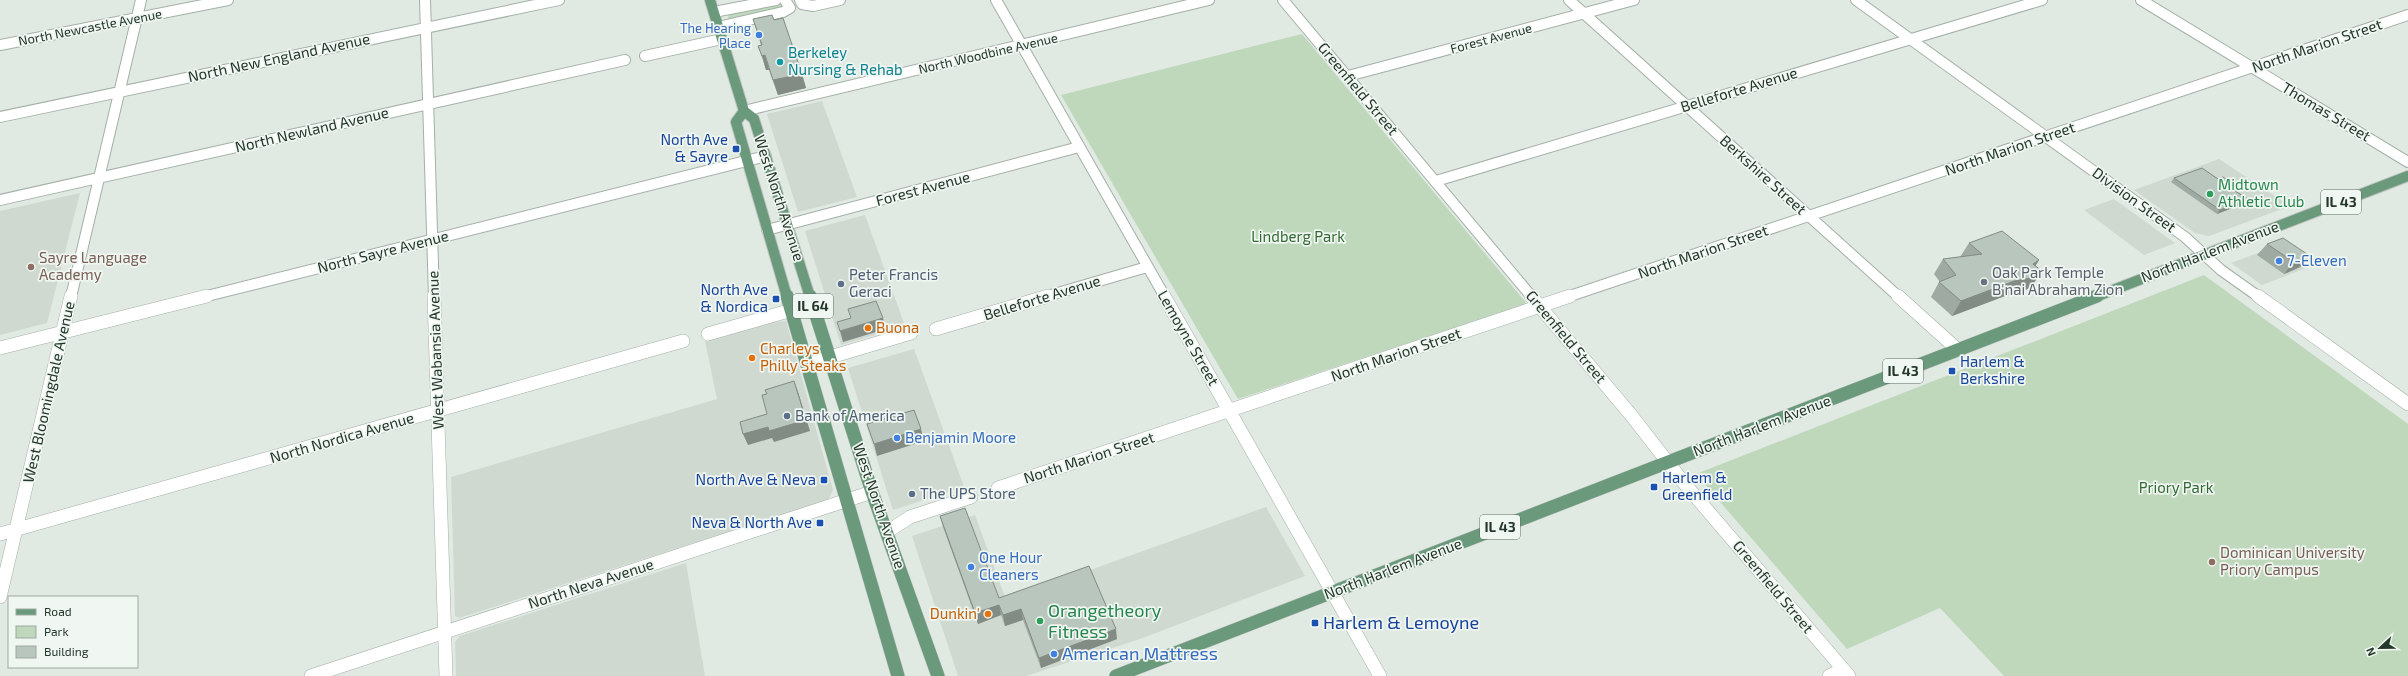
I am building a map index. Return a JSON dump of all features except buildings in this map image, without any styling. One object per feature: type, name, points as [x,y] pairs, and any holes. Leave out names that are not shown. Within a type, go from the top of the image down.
[{"type":"main road","name":"West North Avenue","points":[[710,0],[744,111],[754,119],[872,492],[938,676]]},
{"type":"main road","name":"West North Avenue","points":[[744,111],[736,122],[898,676]]},
{"type":"main road","name":"North Harlem Avenue","points":[[1116,676],[2408,176]]},
{"type":"street","name":"West Bloomingdale Avenue","points":[[0,597],[141,0]]},
{"type":"street","name":"North Newcastle Avenue","points":[[0,45],[228,0]]},
{"type":"street","name":"West Wabansia Avenue","points":[[425,0],[446,676]]},
{"type":"street","name":"North New England Avenue","points":[[0,117],[559,0]]},
{"type":"street","points":[[714,12],[776,0]]},
{"type":"street","points":[[800,0],[802,4],[813,6],[840,0]]},
{"type":"street","name":"Lemoyne Street","points":[[996,0],[1380,676]]},
{"type":"street","name":"North Woodbine Avenue","points":[[744,111],[1209,0]]},
{"type":"street","name":"Greenfield Street","points":[[1282,0],[1348,76],[1541,306],[1669,462],[1684,483],[1846,673]]},
{"type":"street","name":"Berkshire Street","points":[[1569,0],[1958,350]]},
{"type":"street","name":"Forest Avenue","points":[[1348,76],[1634,0]]},
{"type":"street","name":"Division Street","points":[[1856,0],[2185,237],[2221,270],[2408,404]]},
{"type":"street","name":"Belleforte Avenue","points":[[1436,181],[2042,0]]},
{"type":"street","name":"Thomas Street","points":[[2141,0],[2408,162]]},
{"type":"street","points":[[718,27],[783,12],[788,3]]},
{"type":"street","name":"North Marion Street","points":[[998,488],[2408,15]]},
{"type":"street","points":[[645,56],[722,39]]},
{"type":"street","name":"North Newland Avenue","points":[[0,200],[625,60]]},
{"type":"street","name":"Forest Avenue","points":[[767,230],[1079,147]]},
{"type":"street","name":"North Sayre Avenue","points":[[0,348],[766,156]]},
{"type":"street","name":"Belleforte Avenue","points":[[936,330],[1147,267]]},
{"type":"street","points":[[708,334],[813,304]]},
{"type":"street","points":[[807,364],[911,333]]},
{"type":"street","name":"North Nordica Avenue","points":[[0,534],[683,341]]},
{"type":"street","name":"North Neva Avenue","points":[[311,676],[872,492]]},
{"type":"street","points":[[887,532],[910,517],[971,497]]},
{"type":"street","points":[[882,518],[910,517]]},
{"type":"street","points":[[1829,676],[1846,673]]},
{"type":"shaded area","points":[[822,101],[857,197],[798,212],[767,114]]},
{"type":"shaded area","points":[[2219,159],[2290,206],[2209,236],[2195,233],[2134,190]]},
{"type":"shaded area","name":"Sayre Language Academy","points":[[80,193],[47,323],[0,335],[0,211]]},
{"type":"shaded area","points":[[2114,199],[2175,243],[2144,255],[2084,210]]},
{"type":"shaded area","points":[[865,215],[905,326],[841,345],[805,231]]},
{"type":"shaded area","points":[[2274,247],[2306,268],[2262,285],[2231,263]]},
{"type":"shaded area","points":[[786,321],[833,490],[828,500],[459,618],[455,616],[451,477],[717,399],[705,341],[774,322]]},
{"type":"shaded area","points":[[914,349],[964,487],[893,510],[848,368]]},
{"type":"shaded area","points":[[1266,507],[1305,576],[1140,639],[1026,676],[958,676],[912,536],[975,515],[1006,600]]},
{"type":"shaded area","points":[[686,563],[705,676],[456,676],[455,642],[460,636]]},
{"type":"green space","points":[[779,2],[784,5],[782,9],[730,20],[728,18],[729,13]]},
{"type":"green space","name":"Lindberg Park","points":[[1302,34],[1527,304],[1238,399],[1061,95]]},
{"type":"green space","name":"Priory Park","points":[[2204,275],[2408,424],[2408,676],[2004,676],[1940,608],[1847,649],[1696,474]]},
{"type":"place","name":"The Hearing Place","points":[[759,35]]},
{"type":"place","name":"Berkeley Nursing & Rehab","points":[[780,62]]},
{"type":"place","name":"North Ave & Sayre","points":[[736,149]]},
{"type":"place","name":"Midtown Athletic Club","points":[[2210,194]]},
{"type":"place","name":"7-Eleven","points":[[2279,261]]},
{"type":"place","name":"Sayre Language Academy","points":[[31,267]]},
{"type":"place","name":"Oak Park Temple B'nai Abraham Zion","points":[[1984,282]]},
{"type":"place","name":"Peter Francis Geraci","points":[[841,284]]},
{"type":"place","name":"North Ave & Nordica","points":[[776,299]]},
{"type":"place","name":"Buona","points":[[868,328]]},
{"type":"place","name":"Charleys Philly Steaks","points":[[752,358]]},
{"type":"place","name":"Harlem & Berkshire","points":[[1952,371]]},
{"type":"place","name":"Bank of America","points":[[787,416]]},
{"type":"place","name":"Benjamin Moore","points":[[897,438]]},
{"type":"place","name":"North Ave & Neva","points":[[824,480]]},
{"type":"place","name":"Harlem & Greenfield","points":[[1654,487]]},
{"type":"place","name":"The UPS Store","points":[[912,494]]},
{"type":"place","name":"Neva & North Ave","points":[[820,523]]},
{"type":"place","name":"Dominican University Priory Campus","points":[[2212,562]]},
{"type":"place","name":"One Hour Cleaners","points":[[971,567]]},
{"type":"place","name":"Dunkin'","points":[[988,614]]},
{"type":"place","name":"Orangetheory Fitness","points":[[1040,621]]},
{"type":"place","name":"Harlem & Lemoyne","points":[[1315,623]]},
{"type":"place","name":"American Mattress","points":[[1054,654]]}]
